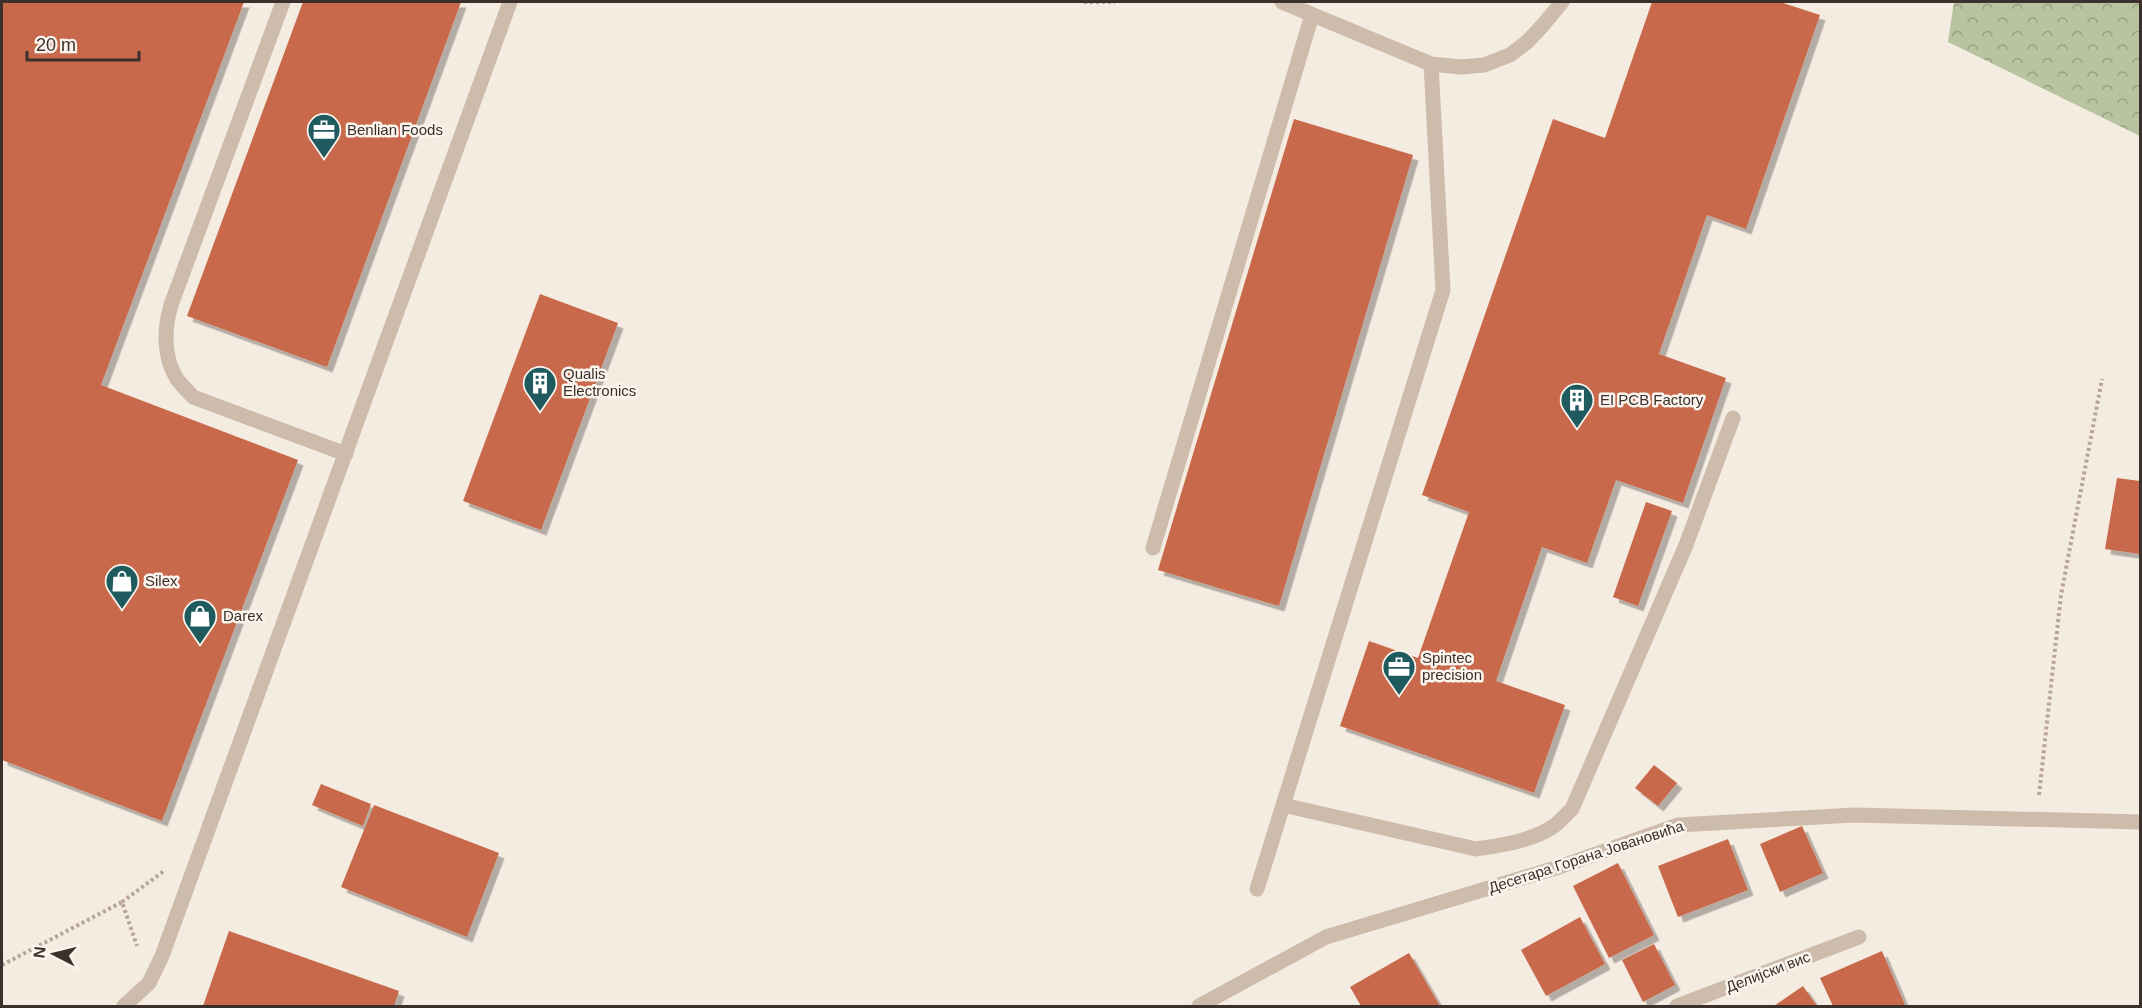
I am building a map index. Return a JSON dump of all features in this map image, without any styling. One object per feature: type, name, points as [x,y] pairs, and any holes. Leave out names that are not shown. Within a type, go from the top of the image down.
[{"type":"street","points":[[283,2],[171,305],[165,324],[166,352],[176,378],[193,397],[346,454]]},
{"type":"street","points":[[124,1006],[149,983],[162,956],[510,2]]},
{"type":"street","points":[[1282,2],[1431,64],[1461,67],[1484,65],[1509,54],[1527,42],[1562,2]]},
{"type":"street","points":[[1153,548],[1312,15]]},
{"type":"street","points":[[1257,889],[1443,290],[1431,64]]},
{"type":"street","points":[[1283,805],[1476,849],[1529,838],[1555,826],[1572,809],[1686,545],[1733,418]]},
{"type":"street","name":"Десетара Горана Јовановића","points":[[1199,1006],[1326,937],[1558,867],[1678,825],[1856,815],[2140,822]]},
{"type":"street","name":"Делијски вис","points":[[1677,1006],[1859,937]]},
{"type":"path","points":[[1084,2],[1115,2]]},
{"type":"path","points":[[2036,819],[2061,595],[2102,380]]},
{"type":"path","points":[[2,965],[122,902],[156,878]]},
{"type":"path","points":[[122,902],[149,983]]},
{"type":"green space","points":[[1954,2],[2140,2],[2140,136],[1948,42]]},
{"type":"building","points":[[2,2],[244,2],[101,385],[298,460],[162,821],[2,760]]},
{"type":"building","name":"Benlian Foods","points":[[303,2],[461,2],[327,367],[187,316]]},
{"type":"building","name":"EI PCB Factory","points":[[1652,2],[1780,2],[1820,15],[1746,229],[1707,215],[1659,354],[1726,378],[1683,503],[1616,480],[1587,563],[1542,547],[1496,681],[1565,705],[1534,793],[1340,726],[1369,641],[1418,658],[1469,512],[1422,495],[1553,119],[1605,138]]},
{"type":"building","points":[[1294,119],[1413,155],[1279,606],[1158,570]]},
{"type":"building","name":"Qualis Electronics","points":[[540,294],[618,323],[541,530],[463,501]]},
{"type":"building","points":[[2117,478],[2140,481],[2140,554],[2105,549]]},
{"type":"building","points":[[1646,502],[1672,511],[1638,606],[1613,597]]},
{"type":"building","points":[[1654,765],[1677,783],[1658,806],[1635,788]]},
{"type":"building","points":[[321,784],[371,804],[363,826],[312,805]]},
{"type":"building","points":[[374,805],[499,853],[467,937],[341,887]]},
{"type":"building","points":[[1802,826],[1823,873],[1780,892],[1760,844]]},
{"type":"building","points":[[1728,839],[1748,890],[1678,917],[1658,866]]},
{"type":"building","points":[[1618,863],[1654,935],[1609,958],[1573,886]]},
{"type":"building","points":[[1580,917],[1605,964],[1546,996],[1521,950]]},
{"type":"building","points":[[229,931],[399,991],[394,1006],[203,1006]]},
{"type":"building","points":[[1654,944],[1675,985],[1643,1002],[1622,960]]},
{"type":"building","points":[[1882,951],[1905,1005],[1833,1006],[1820,978]]},
{"type":"building","points":[[1409,953],[1440,1006],[1361,1006],[1350,987]]},
{"type":"building","points":[[1803,986],[1817,1006],[1774,1006]]},
{"type":"place","name":"Benlian Foods","points":[[324,159]]},
{"type":"place","name":"Qualis Electronics","points":[[540,412]]},
{"type":"place","name":"EI PCB Factory","points":[[1577,429]]},
{"type":"place","name":"Silex","points":[[122,610]]},
{"type":"place","name":"Darex","points":[[200,645]]},
{"type":"place","name":"Spintec precision","points":[[1399,696]]}]
